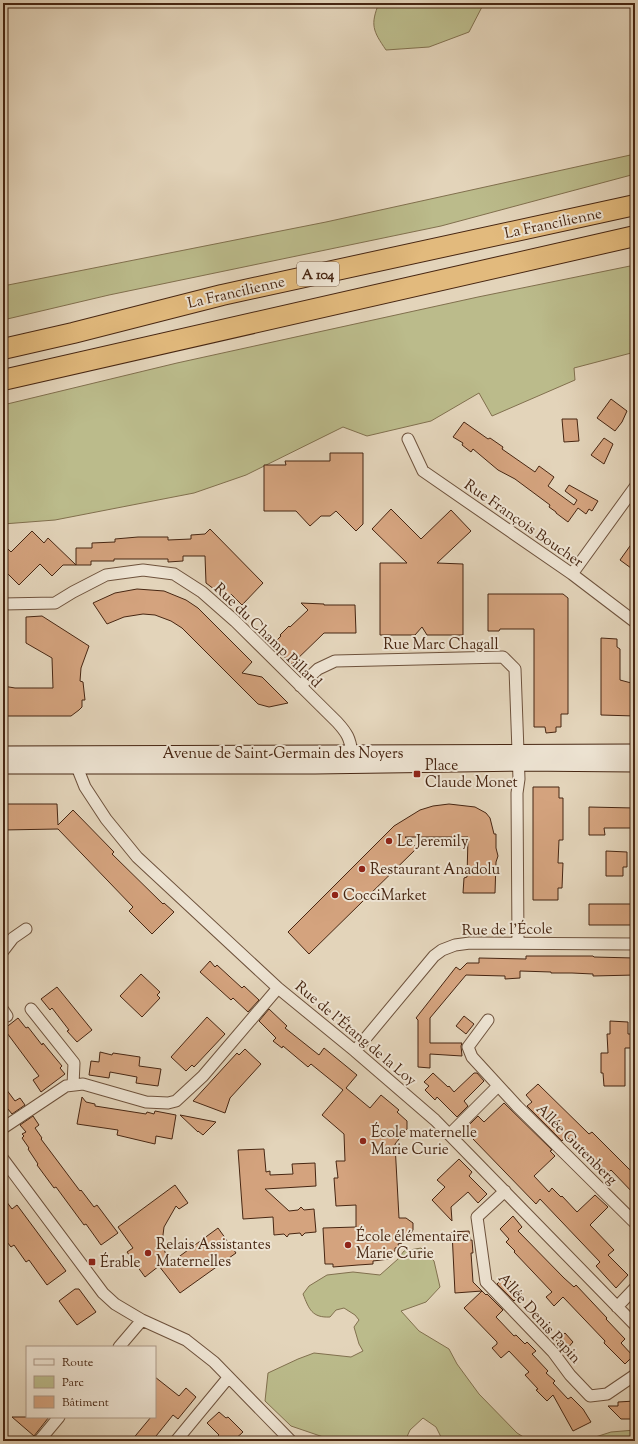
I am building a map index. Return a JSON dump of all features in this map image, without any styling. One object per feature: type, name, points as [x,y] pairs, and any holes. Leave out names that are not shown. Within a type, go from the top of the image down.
[{"type":"highway","name":"La Francilienne","points":[[3,349],[74,334],[222,295],[635,205]]},
{"type":"highway","name":"La Francilienne","points":[[3,380],[635,236]]},
{"type":"main road","name":"Avenue de Saint-Germain des Noyers","points":[[3,754],[78,760],[315,766],[635,752]]},
{"type":"main road","name":"Avenue de Saint-Germain des Noyers","points":[[3,766],[78,760],[352,753],[519,758],[635,764]]},
{"type":"street","name":"Rue François Boucher","points":[[408,440],[423,471],[572,574],[635,622]]},
{"type":"street","points":[[572,574],[635,487]]},
{"type":"street","name":"Rue du Champ Pillard","points":[[3,604],[55,603],[106,575],[143,570],[174,574],[202,592],[224,611],[347,732],[352,753]]},
{"type":"street","name":"Rue Marc Chagall","points":[[300,686],[318,669],[335,661],[503,657],[516,669],[519,758],[519,780],[517,793],[518,943]]},
{"type":"street","name":"Rue de l'Étang de la Loy","points":[[78,760],[78,772],[85,787],[106,819],[136,857],[278,988],[419,1105],[450,1134],[635,1325]]},
{"type":"street","points":[[3,951],[13,938],[26,929]]},
{"type":"street","name":"Rue de l'École","points":[[355,1051],[427,963],[442,950],[455,945],[518,943],[635,944]]},
{"type":"street","points":[[3,1128],[66,1086],[83,1084],[146,1102],[168,1103],[176,1101],[203,1076],[278,988]]},
{"type":"street","points":[[31,1009],[74,1063],[73,1085]]},
{"type":"street","name":"Allée Gutenberg","points":[[488,1020],[468,1047],[472,1057],[498,1086],[635,1224]]},
{"type":"street","points":[[450,1134],[498,1086]]},
{"type":"street","points":[[3,1159],[103,1293],[115,1304],[142,1320],[186,1340],[214,1362],[291,1441]]},
{"type":"street","name":"Allée Denis Papin","points":[[505,1191],[477,1217],[486,1282],[553,1352],[570,1375],[590,1396],[607,1394],[635,1375]]},
{"type":"street","points":[[617,1307],[635,1288]]},
{"type":"street","points":[[120,1346],[142,1320]]},
{"type":"street","points":[[176,1441],[228,1378]]},
{"type":"street","points":[[39,1441],[58,1418]]},
{"type":"green space","points":[[379,3],[484,3],[469,32],[429,47],[386,50],[378,38],[374,28],[374,17]]},
{"type":"green space","points":[[635,154],[635,174],[441,226],[109,295],[3,320],[3,286],[326,222]]},
{"type":"green space","points":[[635,265],[635,352],[574,368],[575,380],[492,416],[479,393],[431,421],[367,436],[343,427],[246,475],[194,493],[55,520],[3,524],[3,405],[177,363],[478,297]]},
{"type":"green space","points":[[421,1248],[434,1261],[440,1287],[426,1302],[401,1311],[419,1331],[449,1349],[457,1364],[479,1394],[517,1433],[530,1441],[443,1441],[436,1427],[423,1418],[410,1430],[405,1441],[335,1441],[291,1426],[265,1401],[268,1373],[314,1353],[351,1357],[363,1351],[359,1344],[354,1327],[359,1320],[355,1315],[344,1308],[336,1310],[330,1317],[315,1314],[309,1308],[303,1294],[309,1286],[327,1275],[353,1272],[380,1275],[398,1259],[404,1251]]},
{"type":"green space","points":[[635,1430],[635,1441],[583,1441],[611,1432]]},
{"type":"building","points":[[611,399],[627,411],[622,422],[615,431],[597,418]]},
{"type":"building","points":[[562,419],[577,419],[579,441],[564,442]]},
{"type":"building","points":[[464,422],[488,439],[490,438],[503,447],[502,449],[535,472],[539,466],[554,477],[548,486],[574,505],[577,500],[565,491],[569,485],[598,501],[592,511],[589,509],[586,514],[578,508],[568,522],[549,507],[550,505],[515,479],[498,470],[473,449],[471,452],[462,445],[463,443],[453,437]]},
{"type":"building","points":[[604,438],[613,444],[604,464],[591,455]]},
{"type":"building","points":[[330,453],[363,453],[363,524],[356,531],[336,511],[330,516],[321,516],[310,526],[296,511],[264,511],[264,465],[286,465],[285,461],[330,461]]},
{"type":"building","points":[[391,509],[421,539],[451,510],[471,531],[437,563],[463,564],[463,635],[427,635],[422,627],[415,635],[380,635],[380,563],[407,563],[372,529]]},
{"type":"building","points":[[210,529],[263,583],[242,605],[231,594],[227,599],[206,583],[205,556],[183,556],[183,561],[168,562],[168,559],[114,559],[114,561],[91,561],[91,565],[76,565],[76,548],[92,548],[92,543],[115,542],[115,539],[138,537],[168,537],[168,540],[191,539],[191,535],[205,534]]},
{"type":"building","points":[[32,531],[44,543],[48,538],[76,565],[63,565],[52,576],[40,564],[19,585],[3,569],[3,544],[11,552]]},
{"type":"building","points":[[635,539],[635,571],[620,560]]},
{"type":"building","points":[[137,589],[164,591],[186,600],[198,608],[252,662],[242,673],[262,677],[288,703],[269,707],[258,704],[182,628],[171,621],[155,615],[143,614],[124,617],[107,624],[93,603],[115,593]]},
{"type":"building","points":[[488,594],[563,594],[568,598],[568,714],[561,714],[561,727],[556,727],[556,732],[546,733],[545,727],[534,727],[534,629],[500,629],[499,631],[488,631]]},
{"type":"building","points":[[301,603],[355,605],[356,633],[324,633],[292,664],[272,645],[289,626],[290,627],[308,610]]},
{"type":"building","points":[[42,616],[89,646],[81,668],[80,681],[83,682],[85,700],[82,700],[82,707],[71,716],[3,716],[3,686],[15,688],[53,688],[52,658],[26,643],[26,617]]},
{"type":"building","points":[[601,638],[617,639],[617,647],[620,649],[620,680],[635,684],[635,716],[601,715]]},
{"type":"building","points":[[533,787],[559,787],[559,798],[563,798],[563,840],[559,840],[558,863],[563,863],[562,888],[558,888],[558,900],[533,900]]},
{"type":"building","points":[[3,804],[57,804],[58,825],[73,810],[114,852],[112,854],[163,904],[164,903],[174,912],[152,934],[129,911],[133,907],[58,829],[3,830]]},
{"type":"building","points":[[449,804],[475,807],[486,813],[490,818],[494,834],[496,834],[496,848],[498,856],[496,862],[495,893],[463,893],[464,878],[467,877],[468,837],[405,837],[417,848],[309,954],[288,932],[394,826],[420,810],[433,806]]},
{"type":"building","points":[[589,807],[634,808],[635,828],[604,828],[605,835],[589,835]]},
{"type":"building","points":[[606,851],[627,852],[627,867],[623,867],[623,876],[606,876]]},
{"type":"building","points":[[589,904],[635,904],[634,925],[589,925]]},
{"type":"building","points":[[526,956],[593,956],[634,958],[635,975],[593,976],[593,974],[520,971],[520,978],[505,979],[505,976],[466,975],[430,1018],[430,1043],[462,1043],[462,1056],[430,1054],[430,1068],[418,1067],[418,1020],[416,1018],[456,967],[460,970],[467,963],[479,963],[479,958],[526,959]]},
{"type":"building","points":[[210,961],[215,967],[217,965],[242,988],[244,986],[259,1000],[248,1012],[233,998],[231,1000],[200,972]]},
{"type":"building","points":[[141,974],[160,992],[157,995],[160,998],[142,1017],[120,996]]},
{"type":"building","points":[[57,987],[92,1030],[77,1042],[67,1031],[69,1030],[52,1008],[50,1010],[41,999]]},
{"type":"building","points":[[269,1009],[287,1026],[285,1028],[319,1055],[324,1048],[357,1075],[346,1088],[370,1108],[381,1095],[399,1110],[397,1112],[407,1121],[407,1129],[395,1144],[399,1218],[406,1218],[413,1223],[413,1230],[408,1237],[402,1237],[402,1243],[398,1244],[399,1247],[395,1248],[395,1251],[391,1252],[392,1255],[388,1256],[389,1259],[373,1261],[373,1264],[333,1267],[333,1264],[325,1264],[323,1228],[356,1227],[356,1205],[336,1206],[334,1178],[338,1178],[336,1161],[345,1161],[344,1134],[322,1115],[343,1090],[311,1064],[308,1067],[283,1046],[282,1048],[273,1041],[276,1038],[259,1021]]},
{"type":"building","points":[[464,1016],[474,1024],[466,1034],[456,1026]]},
{"type":"building","points":[[207,1017],[225,1034],[194,1067],[192,1065],[186,1071],[171,1057]]},
{"type":"building","points":[[18,1018],[26,1028],[28,1027],[42,1045],[43,1043],[62,1066],[60,1068],[65,1074],[41,1092],[33,1080],[39,1076],[4,1029]]},
{"type":"building","points":[[610,1021],[628,1022],[628,1034],[631,1034],[631,1048],[625,1048],[625,1086],[604,1086],[603,1073],[601,1073],[601,1053],[608,1053],[607,1034],[610,1034]]},
{"type":"building","points":[[245,1049],[261,1064],[230,1098],[225,1113],[193,1101],[237,1053],[239,1055]]},
{"type":"building","points":[[100,1052],[112,1055],[113,1053],[140,1057],[139,1066],[161,1069],[158,1086],[136,1083],[137,1077],[110,1072],[109,1078],[89,1075],[91,1061],[99,1062]]},
{"type":"building","points":[[433,1073],[454,1092],[474,1073],[477,1073],[484,1081],[464,1101],[468,1106],[457,1117],[437,1097],[435,1100],[425,1090],[429,1086],[424,1082]]},
{"type":"building","points":[[538,1084],[589,1134],[592,1132],[635,1175],[635,1195],[611,1170],[608,1173],[579,1144],[576,1146],[566,1136],[562,1141],[527,1106],[532,1102],[526,1095]]},
{"type":"building","points":[[3,1085],[15,1101],[20,1098],[25,1105],[12,1114],[3,1103]]},
{"type":"building","points":[[82,1097],[86,1102],[95,1104],[95,1106],[146,1114],[147,1112],[154,1114],[155,1111],[176,1115],[172,1139],[156,1136],[155,1144],[117,1135],[118,1130],[77,1124]]},
{"type":"building","points":[[504,1103],[552,1150],[550,1151],[555,1156],[534,1176],[549,1192],[552,1188],[577,1212],[595,1195],[608,1207],[590,1225],[614,1250],[608,1255],[628,1275],[616,1288],[596,1266],[600,1262],[540,1199],[536,1204],[473,1139],[476,1137],[467,1127],[478,1116],[484,1122]]},
{"type":"building","points":[[180,1115],[216,1122],[203,1135]]},
{"type":"building","points":[[33,1116],[39,1125],[35,1128],[42,1138],[41,1139],[80,1191],[81,1190],[94,1207],[97,1205],[118,1233],[101,1245],[86,1224],[84,1225],[56,1187],[54,1188],[37,1165],[38,1164],[22,1138],[24,1136],[22,1134],[26,1132],[20,1125]]},
{"type":"building","points":[[264,1149],[266,1172],[270,1171],[270,1175],[293,1174],[292,1164],[315,1163],[316,1186],[265,1189],[289,1211],[298,1210],[301,1207],[304,1210],[314,1209],[316,1232],[305,1233],[302,1236],[300,1233],[289,1234],[287,1237],[284,1234],[274,1235],[273,1217],[243,1219],[238,1150]]},
{"type":"building","points":[[459,1159],[472,1172],[469,1176],[487,1194],[478,1203],[468,1192],[451,1207],[452,1221],[432,1200],[445,1187],[437,1180]]},
{"type":"building","points":[[175,1185],[188,1203],[179,1209],[176,1206],[164,1227],[162,1243],[169,1264],[218,1228],[236,1253],[180,1293],[159,1266],[145,1277],[127,1252],[133,1248],[118,1227]]},
{"type":"building","points":[[3,1197],[12,1209],[17,1205],[66,1271],[47,1285],[29,1260],[26,1262],[14,1245],[11,1247],[3,1237]]},
{"type":"building","points":[[513,1216],[522,1227],[518,1231],[564,1278],[574,1287],[576,1285],[625,1339],[621,1343],[633,1356],[625,1364],[563,1297],[554,1306],[546,1297],[552,1292],[514,1252],[515,1251],[506,1242],[509,1239],[500,1229]]},
{"type":"building","points":[[469,1231],[470,1240],[472,1240],[473,1253],[471,1253],[473,1282],[482,1291],[455,1293],[452,1232]]},
{"type":"building","points":[[505,1276],[522,1293],[514,1301],[497,1284]]},
{"type":"building","points":[[75,1289],[79,1289],[96,1312],[77,1325],[59,1301]]},
{"type":"building","points":[[482,1291],[503,1310],[496,1317],[514,1336],[516,1335],[525,1344],[527,1342],[536,1351],[532,1354],[548,1371],[546,1373],[555,1381],[553,1383],[568,1399],[571,1397],[583,1409],[591,1422],[573,1431],[553,1395],[547,1401],[536,1390],[538,1389],[525,1375],[529,1372],[509,1351],[501,1358],[492,1348],[497,1344],[497,1342],[464,1308]]},
{"type":"building","points":[[565,1333],[573,1342],[565,1351],[556,1341]]},
{"type":"building","points":[[156,1378],[179,1396],[186,1388],[196,1397],[178,1419],[173,1415],[152,1441],[131,1441],[150,1418],[156,1418]]},
{"type":"building","points":[[635,1401],[635,1419],[621,1419],[608,1406],[618,1406],[618,1402]]},
{"type":"building","points":[[219,1412],[226,1418],[228,1417],[243,1432],[233,1441],[213,1441],[219,1435],[207,1423]]},
{"type":"building","points":[[12,1417],[48,1418],[34,1436]]},
{"type":"place","name":"Place Claude Monet","points":[[417,774]]},
{"type":"place","name":"Le Jeremily","points":[[389,841]]},
{"type":"place","name":"Restaurant Anadolu","points":[[362,869]]},
{"type":"place","name":"CocciMarket","points":[[335,895]]},
{"type":"place","name":"École maternelle Marie Curie","points":[[363,1141]]},
{"type":"place","name":"École élémentaire Marie Curie","points":[[348,1245]]},
{"type":"place","name":"Relais Assistantes Maternelles","points":[[148,1253]]},
{"type":"place","name":"Érable","points":[[92,1262]]}]
